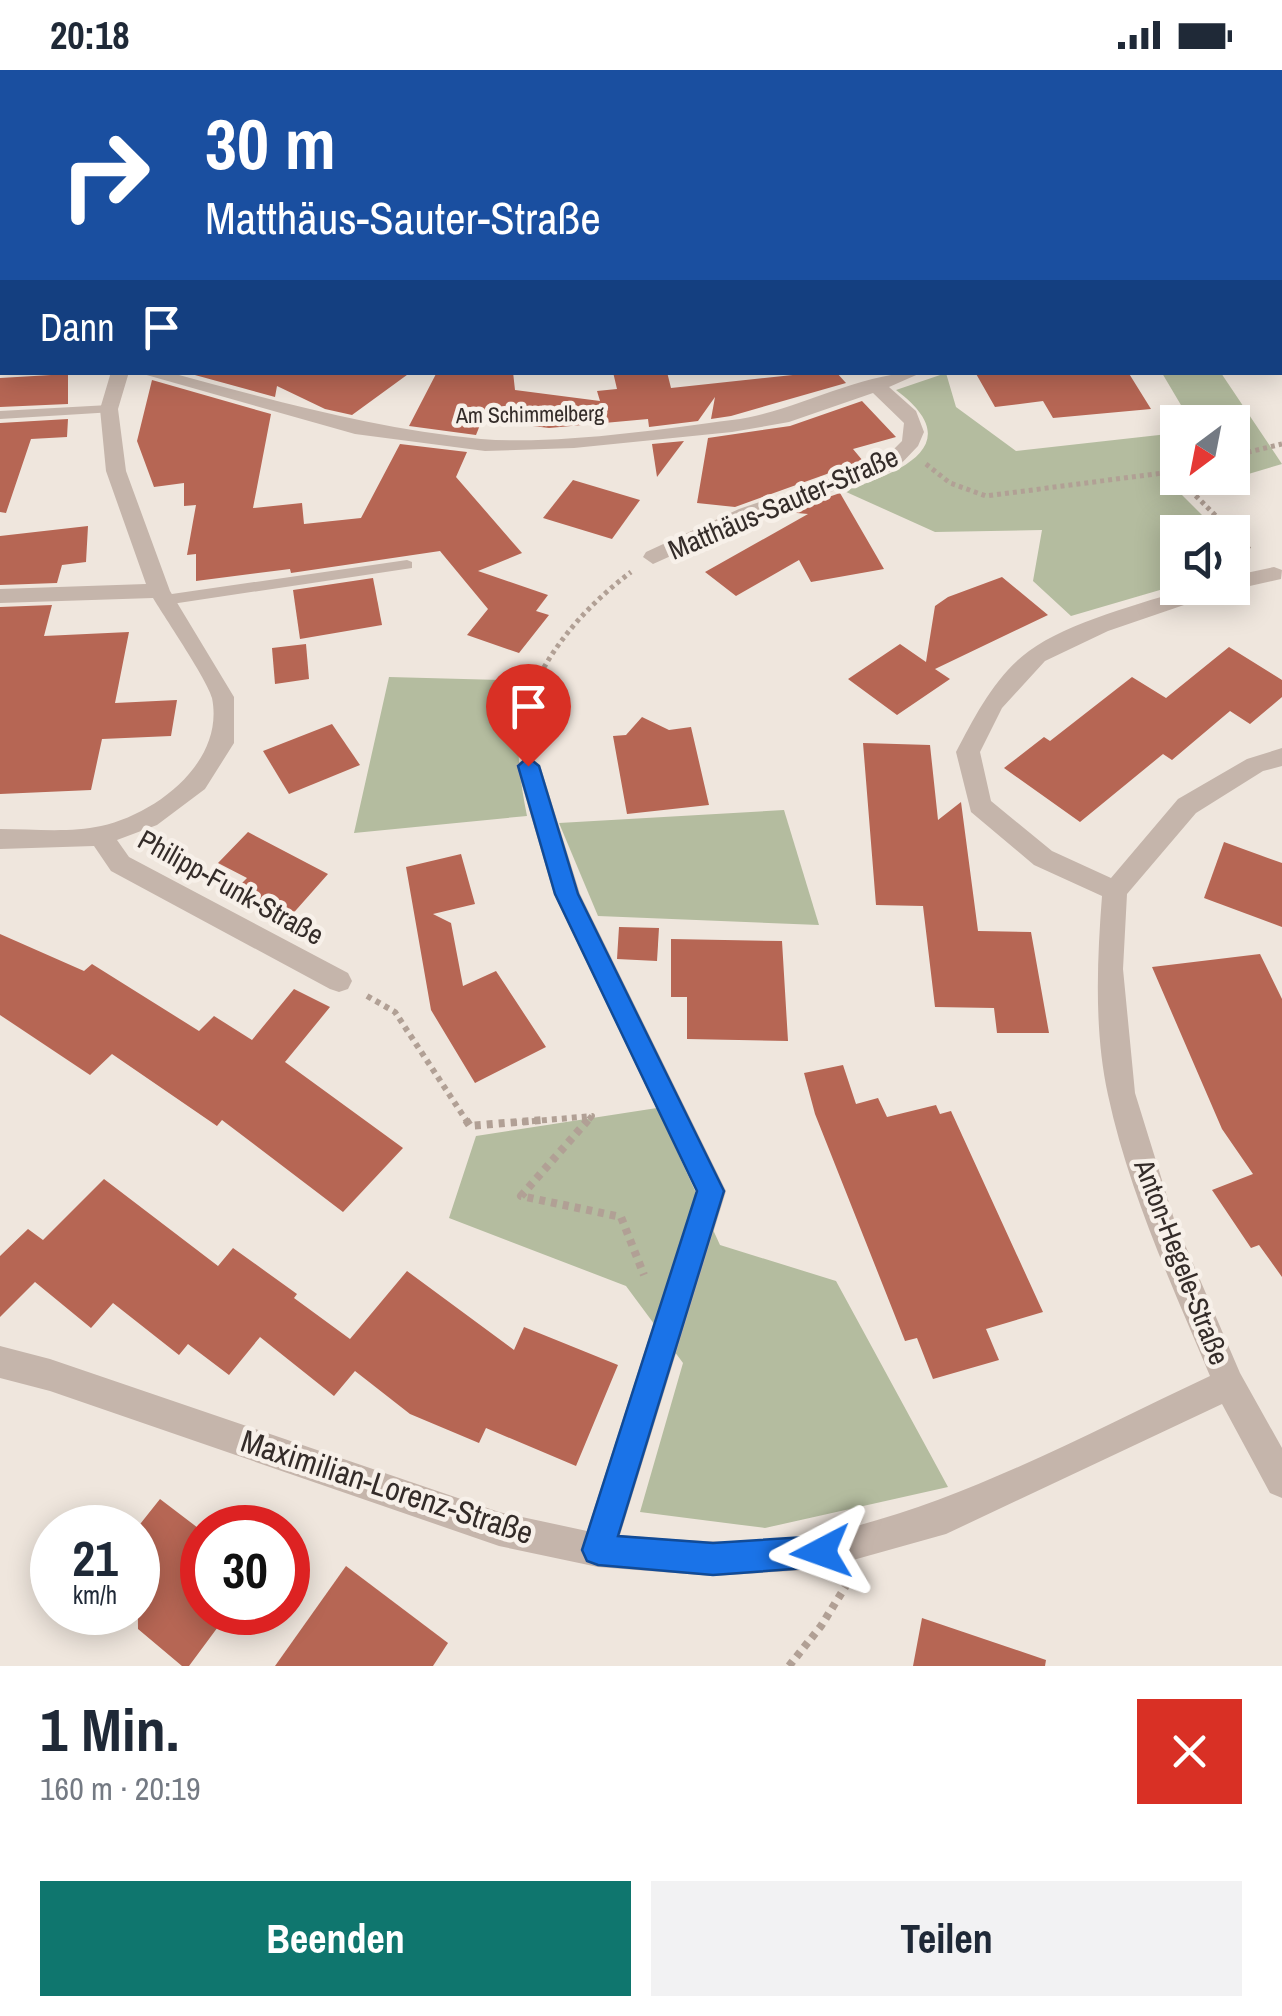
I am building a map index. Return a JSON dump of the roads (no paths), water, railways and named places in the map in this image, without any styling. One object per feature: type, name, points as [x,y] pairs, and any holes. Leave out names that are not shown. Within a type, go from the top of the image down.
[{"type":"street","name":"Philipp-Funk-Straße","points":[[0,839],[100,836],[148,818],[196,783],[222,743],[223,697],[162,596],[116,471],[109,408],[119,375]]},
{"type":"street","name":"Am Schimmelberg","points":[[157,375],[354,428],[485,445],[574,442],[782,418],[907,375]]},
{"type":"street","name":"Matthäus-Sauter-Straße","points":[[653,557],[746,514],[889,465],[909,450],[916,432],[910,412],[877,387]]},
{"type":"street","points":[[1250,579],[1274,574]]},
{"type":"street","points":[[0,596],[162,596]]},
{"type":"street","points":[[1162,605],[1100,626],[1038,656],[993,702],[968,752],[980,804],[1043,858],[1115,891],[1187,806],[1255,765],[1282,757]]},
{"type":"street","points":[[528,766],[567,894],[711,1191],[598,1550]]},
{"type":"street","name":"Philipp-Funk-Straße","points":[[100,836],[120,864],[339,981]]},
{"type":"street","name":"Anton-Hegele-Straße","points":[[1115,891],[1110,969],[1121,1093],[1159,1219],[1229,1384],[1282,1481]]},
{"type":"street","name":"Maximilian-Lorenz-Straße","points":[[0,1362],[50,1375],[499,1529],[598,1550],[713,1559],[821,1552],[946,1517],[1229,1384]]},
{"type":"lane","points":[[0,416],[109,408]]},
{"type":"lane","points":[[162,596],[407,566]]}]
